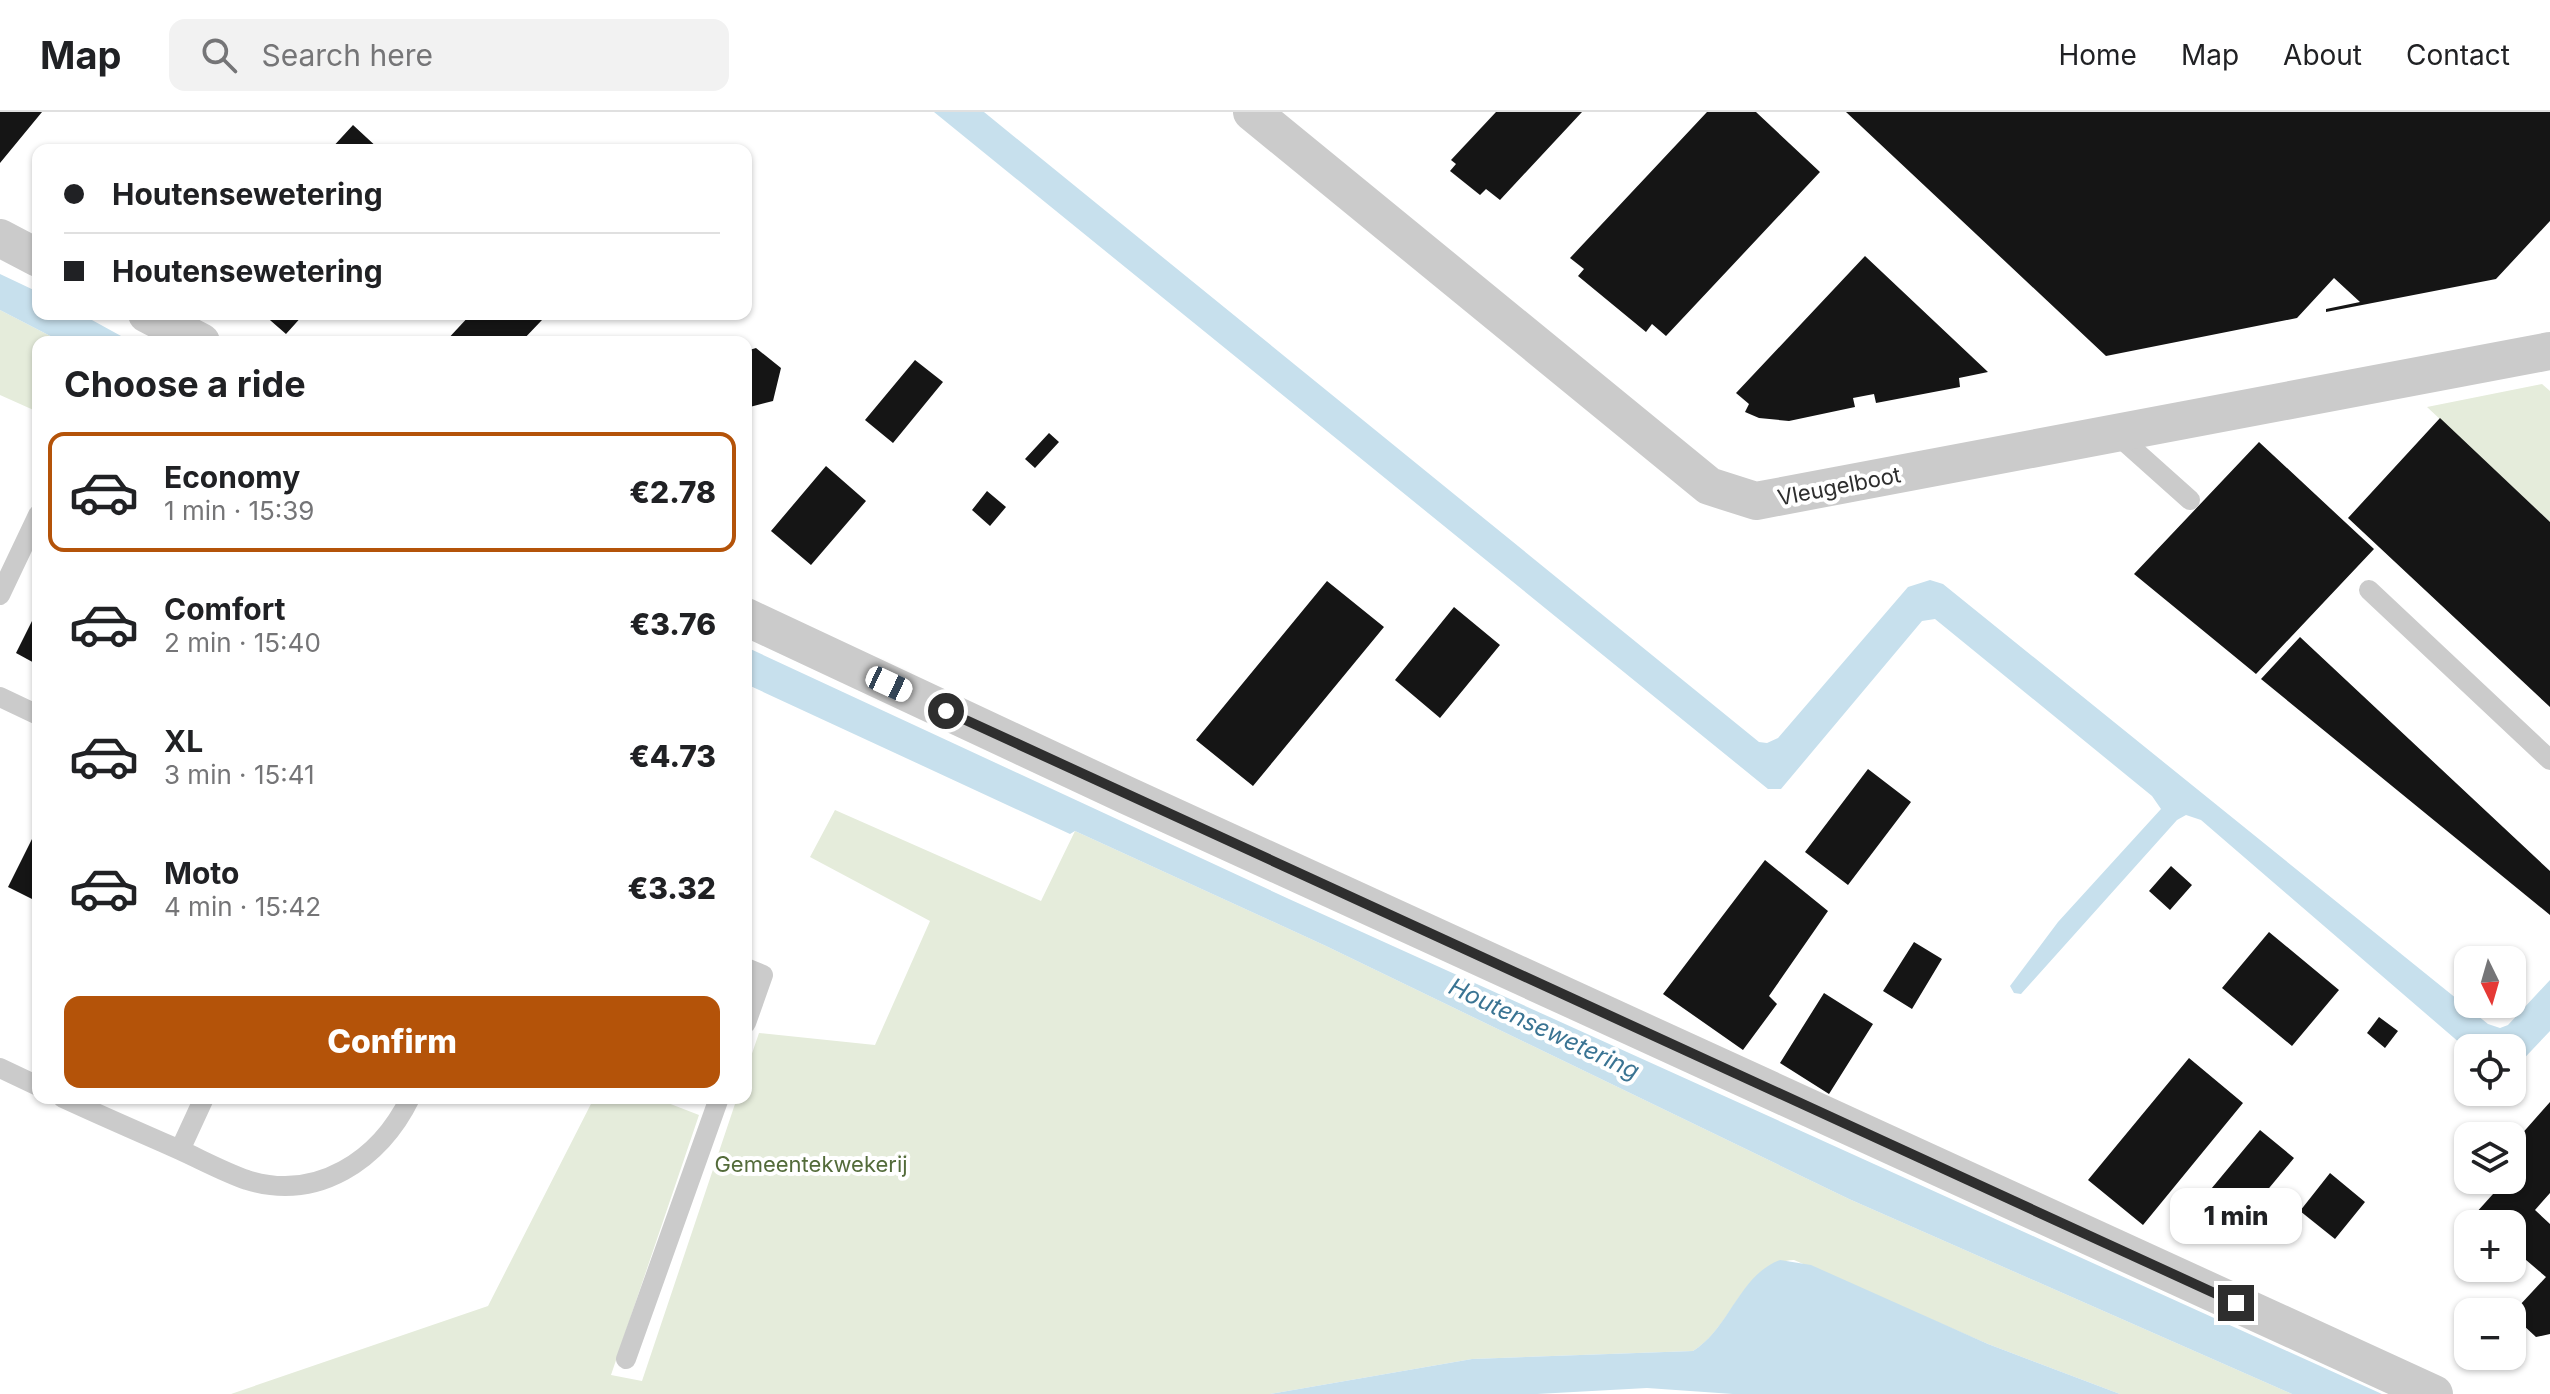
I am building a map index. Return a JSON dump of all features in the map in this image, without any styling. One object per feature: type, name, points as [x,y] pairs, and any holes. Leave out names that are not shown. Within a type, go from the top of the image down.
[{"type":"street","name":"Vleugelboot","points":[[1252,112],[1709,486],[1756,501],[2550,351]]},
{"type":"street","points":[[0,238],[32,255]]},
{"type":"street","points":[[159,320],[189,336]]},
{"type":"street","points":[[752,620],[1126,795],[2434,1394]]},
{"type":"lane","points":[[2115,433],[2190,500]]},
{"type":"lane","points":[[0,595],[32,528]]},
{"type":"lane","points":[[2369,590],[2550,760]]},
{"type":"lane","points":[[0,697],[32,712]]},
{"type":"lane","points":[[752,970],[763,975],[752,1006]]},
{"type":"lane","points":[[0,1068],[32,1083]]},
{"type":"lane","points":[[76,1104],[248,1180],[290,1186],[327,1180],[370,1156],[399,1121],[407,1104]]},
{"type":"lane","points":[[180,1150],[201,1104]]},
{"type":"lane","points":[[626,1359],[717,1104]]},
{"type":"green space","points":[[0,310],[50,336],[32,336],[32,409],[0,395]]},
{"type":"green space","points":[[2542,384],[2550,391],[2550,522],[2427,407]]},
{"type":"green space","name":"Gemeentekwekerij","points":[[835,810],[1041,901],[1075,831],[1326,946],[1849,1199],[2292,1394],[2120,1394],[1988,1344],[1794,1260],[1776,1263],[1762,1272],[1750,1283],[1719,1327],[1693,1351],[1472,1359],[1270,1394],[231,1394],[488,1306],[591,1104],[671,1104],[699,1115],[611,1375],[642,1381],[735,1104],[752,1104],[752,1053],[759,1033],[875,1045],[930,921],[810,857]]},
{"type":"water","points":[[934,112],[984,112],[1759,742],[1767,743],[1778,738],[1908,587],[1930,580],[1943,584],[2454,997],[2454,1018],[2481,1018],[2500,1028],[2515,1018],[2526,1018],[2526,1006],[2550,980],[2550,1031],[2526,1056],[2526,1034],[2454,1034],[2454,1038],[2201,820],[2186,815],[2177,820],[2021,994],[2014,993],[2010,986],[2058,922],[2161,809],[2152,796],[1935,619],[1922,621],[1781,789],[1768,789]]},
{"type":"water","points":[[0,274],[32,289],[32,320],[92,320],[121,336],[50,336],[0,310]]},
{"type":"water","name":"Houtensewetering","points":[[752,650],[1289,899],[2382,1394],[2292,1394],[1849,1199],[1326,946],[1075,831],[1070,834],[752,687]]},
{"type":"water","points":[[1780,1260],[1811,1265],[1988,1344],[2120,1394],[1733,1394],[1647,1388],[1537,1394],[1270,1394],[1472,1359],[1693,1351],[1716,1329],[1754,1277]]},
{"type":"building","points":[[0,112],[42,112],[0,163]]},
{"type":"building","points":[[1496,112],[1582,112],[1500,200],[1486,189],[1480,195],[1450,171],[1456,164],[1451,160]]},
{"type":"building","points":[[1707,112],[1756,112],[1820,172],[1666,336],[1652,324],[1646,332],[1578,276],[1584,269],[1570,258]]},
{"type":"building","points":[[1846,112],[2550,112],[2550,221],[2496,279],[2326,312],[2326,309],[2360,302],[2334,278],[2297,318],[2106,356]]},
{"type":"building","points":[[353,125],[374,144],[336,144]]},
{"type":"building","points":[[1865,256],[1988,372],[1959,378],[1960,387],[1876,403],[1874,394],[1853,398],[1855,407],[1789,421],[1759,418],[1745,412],[1749,404],[1736,393]]},
{"type":"building","points":[[270,320],[299,320],[286,334]]},
{"type":"building","points":[[465,320],[542,320],[527,336],[451,336]]},
{"type":"building","points":[[756,348],[781,368],[773,401],[752,406],[752,349]]},
{"type":"building","points":[[915,360],[943,382],[893,443],[865,420]]},
{"type":"building","points":[[2440,418],[2550,522],[2550,707],[2348,518]]},
{"type":"building","points":[[1049,433],[1059,442],[1035,468],[1025,459]]},
{"type":"building","points":[[2259,442],[2374,549],[2256,674],[2134,574]]},
{"type":"building","points":[[826,466],[866,501],[811,565],[771,531]]},
{"type":"building","points":[[987,491],[1006,507],[990,526],[972,510]]},
{"type":"building","points":[[1327,581],[1384,627],[1253,786],[1196,740]]},
{"type":"building","points":[[1454,607],[1500,645],[1440,718],[1395,680]]},
{"type":"building","points":[[32,621],[32,662],[16,653]]},
{"type":"building","points":[[2300,637],[2550,871],[2550,915],[2261,679]]},
{"type":"building","points":[[1868,769],[1911,802],[1848,885],[1805,852]]},
{"type":"building","points":[[32,839],[32,899],[8,887]]},
{"type":"building","points":[[1765,860],[1828,911],[1769,996],[1777,1004],[1743,1050],[1663,994]]},
{"type":"building","points":[[2171,866],[2192,885],[2170,910],[2149,891]]},
{"type":"building","points":[[2269,932],[2339,990],[2292,1046],[2222,988]]},
{"type":"building","points":[[1914,942],[1942,959],[1912,1009],[1883,991]]},
{"type":"building","points":[[1824,993],[1873,1024],[1829,1094],[1780,1063]]},
{"type":"building","points":[[2379,1017],[2398,1031],[2385,1048],[2367,1033]]},
{"type":"building","points":[[2189,1058],[2243,1103],[2143,1225],[2088,1180]]},
{"type":"building","points":[[2550,1102],[2550,1193],[2535,1210],[2550,1224],[2550,1334],[2536,1337],[2526,1328],[2526,1298],[2546,1277],[2526,1260],[2526,1210],[2479,1210],[2493,1194],[2526,1194],[2526,1129]]},
{"type":"building","points":[[2260,1130],[2294,1158],[2226,1240],[2192,1212]]},
{"type":"building","points":[[2330,1173],[2365,1202],[2335,1239],[2300,1211]]},
{"type":"route","points":[[946,711],[2236,1303]]}]
